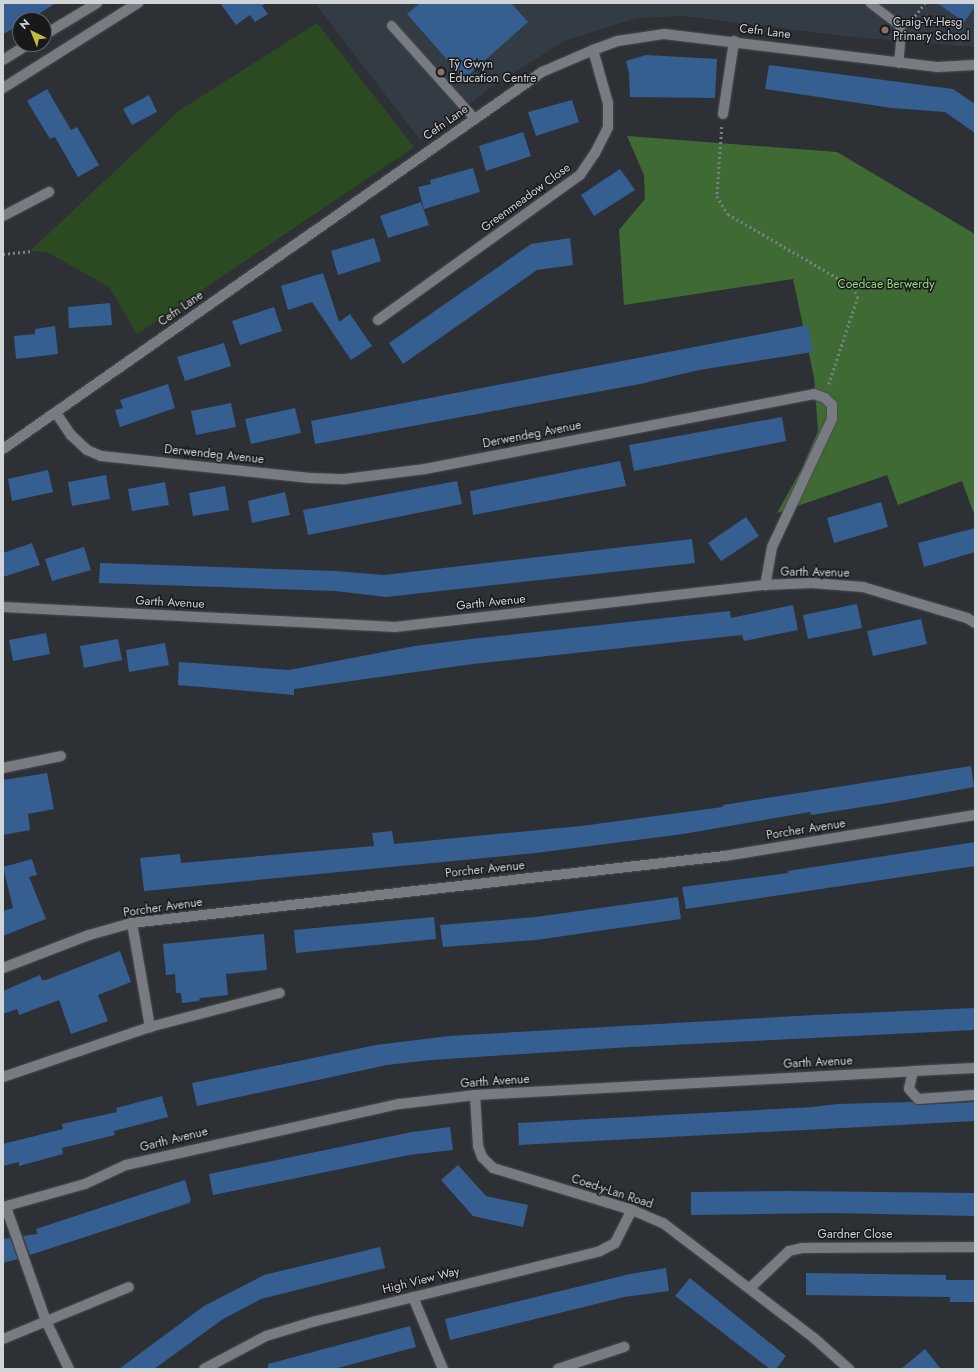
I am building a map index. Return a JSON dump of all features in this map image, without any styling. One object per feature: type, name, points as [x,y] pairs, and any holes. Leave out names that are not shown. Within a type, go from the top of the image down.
[{"type":"street","points":[[52,30],[97,3]]},
{"type":"street","points":[[3,88],[138,3]]},
{"type":"street","name":"Cefn Lane","points":[[3,449],[542,72],[593,50],[618,41],[664,34],[734,41],[898,63],[960,68],[975,65]]},
{"type":"street","points":[[723,114],[734,41]]},
{"type":"street","name":"Greenmeadow Close","points":[[378,320],[580,175],[595,154],[608,127],[608,103],[593,50]]},
{"type":"street","points":[[3,60],[16,52]]},
{"type":"street","points":[[3,216],[49,192]]},
{"type":"street","name":"Derwendeg Avenue","points":[[56,413],[71,435],[87,450],[101,456],[303,477],[345,478],[425,469],[798,396],[814,394],[824,398]]},
{"type":"street","points":[[765,585],[772,547],[832,419],[832,405],[824,398]]},
{"type":"street","name":"Garth Avenue","points":[[3,607],[395,627],[765,585],[812,583],[863,587],[967,618],[975,623]]},
{"type":"street","points":[[3,768],[62,756]]},
{"type":"street","name":"Porcher Avenue","points":[[3,968],[89,935],[132,923],[725,856],[975,815]]},
{"type":"street","points":[[132,923],[150,1027]]},
{"type":"street","points":[[3,1077],[150,1027],[280,993]]},
{"type":"street","name":"Garth Avenue","points":[[4,1207],[85,1184],[126,1165],[206,1145],[400,1104],[475,1095],[975,1068]]},
{"type":"street","points":[[913,1071],[909,1089],[918,1099],[975,1094]]},
{"type":"street","name":"Coed-y-Lan Road","points":[[475,1095],[478,1146],[482,1156],[493,1168],[632,1210],[663,1223],[814,1338],[849,1369]]},
{"type":"street","points":[[4,1207],[46,1320],[69,1369]]},
{"type":"street","name":"High View Way","points":[[204,1369],[266,1336],[316,1321],[600,1251],[615,1243],[632,1210]]},
{"type":"street","name":"Gardner Close","points":[[750,1288],[789,1251],[802,1248],[975,1247]]},
{"type":"street","points":[[3,1340],[46,1320],[129,1287]]},
{"type":"street","points":[[413,1297],[443,1369]]},
{"type":"street","points":[[558,1369],[624,1347]]},
{"type":"lane","points":[[870,3],[898,24],[902,31],[898,63]]},
{"type":"lane","points":[[391,24],[475,118]]},
{"type":"path","points":[[902,31],[925,3]]},
{"type":"path","points":[[723,114],[717,196],[728,214],[853,287],[858,297],[824,398]]},
{"type":"path","points":[[3,254],[30,251]]},
{"type":"shaded area","name":"Tŷ Gwyn Education Centre","points":[[315,3],[975,3],[975,47],[853,37],[683,16],[637,18],[564,41],[492,87],[420,140]]},
{"type":"green space","points":[[317,23],[414,147],[137,334],[109,287],[47,252],[30,251],[180,110]]},
{"type":"green space","name":"Coedcae Berwerdy","points":[[627,136],[837,152],[975,234],[975,517],[962,481],[898,505],[887,475],[777,513],[802,468],[818,431],[814,377],[793,279],[624,305],[619,230],[645,199],[644,175]]},
{"type":"building","points":[[3,3],[56,3],[42,12],[12,12],[12,29],[3,34]]},
{"type":"building","points":[[220,3],[266,3],[262,6],[268,14],[255,22],[250,15],[236,25]]},
{"type":"building","points":[[420,3],[511,3],[528,22],[464,79],[407,14]]},
{"type":"building","points":[[937,3],[975,3],[975,7],[964,22]]},
{"type":"building","points":[[646,55],[717,59],[715,98],[630,97],[629,73],[626,61]]},
{"type":"building","points":[[769,65],[953,89],[975,104],[975,133],[945,112],[892,108],[765,89]]},
{"type":"building","points":[[47,89],[71,130],[77,127],[99,165],[78,177],[55,137],[50,139],[27,101]]},
{"type":"building","points":[[149,95],[157,112],[132,125],[123,109]]},
{"type":"building","points":[[572,100],[579,122],[536,136],[528,112]]},
{"type":"building","points":[[523,132],[531,156],[486,171],[479,146]]},
{"type":"building","points":[[473,168],[480,192],[424,209],[418,187],[431,184],[430,180]]},
{"type":"building","points":[[620,169],[635,190],[594,216],[581,195]]},
{"type":"building","points":[[421,202],[429,225],[388,238],[380,216]]},
{"type":"building","points":[[374,238],[381,261],[338,275],[331,251]]},
{"type":"building","points":[[570,238],[573,265],[537,270],[403,364],[389,343],[531,244]]},
{"type":"building","points":[[323,273],[339,322],[350,314],[372,346],[351,360],[312,302],[288,310],[281,286]]},
{"type":"building","points":[[110,303],[112,325],[69,328],[68,307]]},
{"type":"building","points":[[274,307],[282,331],[240,345],[232,321]]},
{"type":"building","points":[[808,325],[813,352],[699,370],[640,384],[315,444],[311,421]]},
{"type":"building","points":[[55,326],[58,354],[16,359],[14,336],[35,334],[35,329]]},
{"type":"building","points":[[224,343],[231,366],[185,381],[177,357]]},
{"type":"building","points":[[168,384],[175,408],[120,427],[115,410],[123,408],[120,400]]},
{"type":"building","points":[[231,403],[236,427],[196,435],[191,411]]},
{"type":"building","points":[[295,408],[301,433],[251,444],[245,419]]},
{"type":"building","points":[[782,417],[786,441],[634,471],[629,445]]},
{"type":"building","points":[[620,461],[626,486],[473,515],[470,491]]},
{"type":"building","points":[[48,470],[53,492],[12,501],[8,479]]},
{"type":"building","points":[[106,475],[110,499],[72,506],[68,482]]},
{"type":"building","points":[[457,481],[462,504],[308,535],[303,510]]},
{"type":"building","points":[[165,482],[169,505],[132,511],[128,489]]},
{"type":"building","points":[[225,486],[229,510],[193,516],[189,493]]},
{"type":"building","points":[[285,492],[290,515],[252,523],[248,501]]},
{"type":"building","points":[[881,502],[888,527],[834,543],[827,518]]},
{"type":"building","points":[[746,517],[759,536],[721,561],[708,543]]},
{"type":"building","points":[[975,528],[975,552],[924,567],[918,543]]},
{"type":"building","points":[[692,539],[695,563],[386,597],[335,591],[99,583],[100,563],[336,571],[384,575]]},
{"type":"building","points":[[32,543],[40,565],[3,577],[3,553]]},
{"type":"building","points":[[84,547],[91,570],[52,581],[45,559]]},
{"type":"building","points":[[857,604],[862,628],[808,639],[803,615]]},
{"type":"building","points":[[793,605],[798,630],[744,641],[742,635],[473,664],[294,689],[294,695],[178,685],[179,662],[289,670],[415,646],[730,611],[731,618]]},
{"type":"building","points":[[921,619],[927,644],[873,656],[867,631]]},
{"type":"building","points":[[46,633],[50,654],[13,661],[9,640]]},
{"type":"building","points":[[118,639],[122,660],[84,668],[80,646]]},
{"type":"building","points":[[165,643],[169,665],[129,672],[126,650]]},
{"type":"building","points":[[971,766],[974,787],[894,802],[811,815],[810,812],[683,834],[536,853],[144,891],[140,858],[180,854],[181,863],[374,846],[372,833],[392,831],[394,844],[581,826],[723,807],[723,805]]},
{"type":"building","points":[[47,773],[54,809],[28,814],[30,830],[3,835],[3,780]]},
{"type":"building","points":[[975,842],[975,866],[686,909],[682,887],[788,873],[788,871]]},
{"type":"building","points":[[32,859],[37,875],[29,877],[46,919],[3,936],[3,911],[13,908],[3,867]]},
{"type":"building","points":[[678,897],[681,919],[536,940],[443,947],[440,925],[536,917]]},
{"type":"building","points":[[434,917],[436,939],[296,953],[294,930]]},
{"type":"building","points":[[264,934],[267,970],[226,974],[228,995],[200,998],[199,1001],[182,1003],[181,993],[176,993],[175,974],[166,975],[163,944]]},
{"type":"building","points":[[120,951],[131,982],[98,995],[108,1021],[71,1034],[59,1000],[19,1015],[17,1009],[3,1014],[3,991],[40,975],[42,980],[46,980]]},
{"type":"building","points":[[975,1008],[975,1030],[630,1047],[431,1060],[387,1065],[197,1106],[192,1083],[376,1045],[449,1036],[814,1015]]},
{"type":"building","points":[[162,1096],[168,1117],[114,1131],[115,1135],[62,1148],[63,1154],[19,1166],[19,1162],[3,1166],[3,1144],[63,1129],[62,1124],[117,1112],[116,1108]]},
{"type":"building","points":[[912,1102],[918,1105],[975,1102],[975,1121],[519,1145],[518,1123],[813,1107],[837,1104]]},
{"type":"building","points":[[450,1127],[453,1150],[409,1155],[213,1195],[209,1174],[412,1132]]},
{"type":"building","points":[[458,1165],[486,1196],[528,1205],[523,1227],[473,1216],[441,1180]]},
{"type":"building","points":[[185,1180],[191,1200],[189,1203],[30,1255],[23,1236],[37,1234],[36,1229]]},
{"type":"building","points":[[789,1191],[975,1193],[975,1216],[831,1213],[691,1215],[691,1192]]},
{"type":"building","points":[[10,1238],[18,1259],[3,1263],[3,1239]]},
{"type":"building","points":[[380,1247],[385,1268],[261,1299],[223,1319],[154,1369],[119,1369],[204,1306],[264,1275]]},
{"type":"building","points":[[666,1268],[669,1291],[624,1297],[450,1340],[445,1319],[630,1274]]},
{"type":"building","points":[[806,1273],[946,1275],[946,1280],[975,1280],[975,1302],[950,1302],[950,1297],[806,1295]]},
{"type":"building","points":[[690,1278],[786,1356],[776,1369],[770,1369],[675,1296]]},
{"type":"building","points":[[410,1326],[416,1347],[334,1369],[268,1369],[268,1364]]},
{"type":"building","points":[[925,1349],[941,1369],[901,1369]]},
{"type":"place","name":"Craig-Yr-Hesg Primary School","points":[[885,30]]},
{"type":"place","name":"Tŷ Gwyn Education Centre","points":[[441,72]]}]
